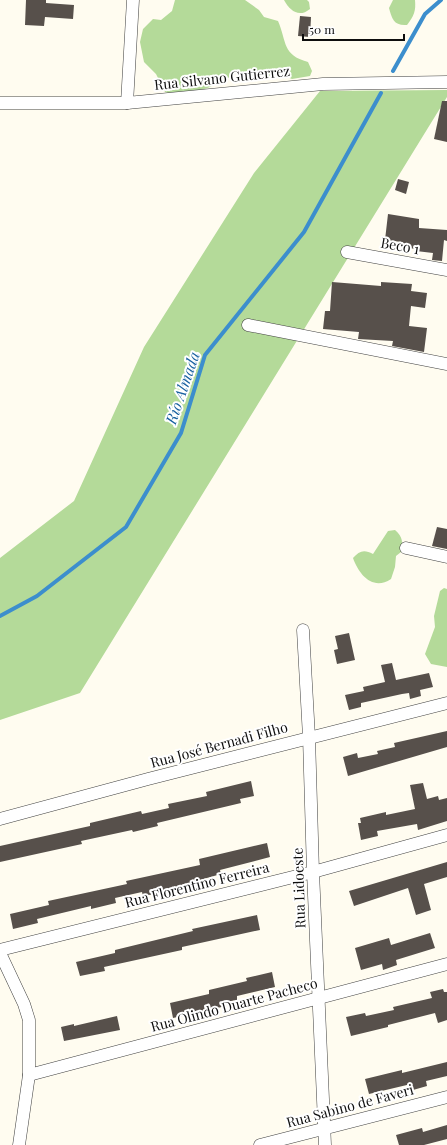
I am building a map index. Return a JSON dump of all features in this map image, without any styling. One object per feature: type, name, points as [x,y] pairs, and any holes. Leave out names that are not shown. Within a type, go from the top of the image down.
[{"type":"street","points":[[127,103],[133,0]]},
{"type":"street","name":"Rua Silvano Gutierrez","points":[[0,103],[127,103],[323,84],[447,82]]},
{"type":"street","name":"Beco 1","points":[[347,252],[447,270]]},
{"type":"street","points":[[248,325],[447,364]]},
{"type":"street","points":[[406,548],[447,557]]},
{"type":"street","name":"Rua Lidoeste","points":[[303,630],[309,737],[313,872],[325,1145]]},
{"type":"street","name":"Rua José Bernadi Filho","points":[[0,819],[309,737],[447,703]]},
{"type":"street","name":"Rua Florentino Ferreira","points":[[0,952],[313,872],[447,835]]},
{"type":"street","points":[[0,952],[24,1004],[29,1020],[29,1074],[19,1145]]},
{"type":"street","name":"Rua Olindo Duarte Pacheco","points":[[29,1074],[447,964]]},
{"type":"street","name":"Rua Sabino de Faveri","points":[[260,1145],[447,1097]]},
{"type":"green space","points":[[175,0],[245,0],[259,10],[264,17],[278,21],[289,51],[294,56],[308,62],[312,71],[310,76],[292,79],[280,74],[253,78],[236,73],[211,87],[202,90],[183,94],[165,92],[156,74],[144,62],[140,42],[143,29],[153,19],[161,20],[172,11]]},
{"type":"green space","points":[[284,0],[307,0],[309,2],[310,9],[302,13],[295,12]]},
{"type":"green space","points":[[393,0],[415,0],[414,13],[407,25],[399,24],[394,21],[389,8]]},
{"type":"green space","points":[[447,90],[447,97],[80,693],[0,720],[0,558],[74,501],[144,347],[254,173],[320,91]]},
{"type":"green space","points":[[395,530],[401,537],[402,545],[401,552],[396,556],[395,567],[391,579],[378,583],[373,582],[363,575],[353,558],[362,552],[373,554],[388,531]]},
{"type":"green space","points":[[444,588],[447,589],[447,667],[431,664],[425,654],[435,627],[434,616],[440,591]]},
{"type":"building","points":[[26,0],[46,0],[46,3],[74,5],[73,19],[45,17],[44,26],[25,25]]},
{"type":"building","points":[[300,16],[311,17],[310,37],[298,36]]},
{"type":"building","points":[[442,101],[447,101],[447,142],[434,139]]},
{"type":"building","points":[[398,179],[409,182],[406,194],[395,190]]},
{"type":"building","points":[[388,214],[419,219],[419,228],[447,230],[447,241],[444,240],[442,261],[432,260],[433,253],[401,247],[402,242],[385,240]]},
{"type":"building","points":[[332,282],[381,286],[381,282],[412,284],[411,291],[427,293],[425,308],[411,306],[409,326],[427,328],[424,352],[392,346],[393,341],[358,339],[359,332],[323,329],[325,311],[330,311]]},
{"type":"building","points":[[437,527],[447,529],[447,549],[432,546]]},
{"type":"building","points":[[349,633],[355,660],[337,664],[334,650],[338,649],[335,636]]},
{"type":"building","points":[[392,663],[396,680],[429,673],[433,687],[420,690],[421,696],[410,699],[409,693],[402,694],[361,703],[361,707],[349,710],[345,695],[364,691],[363,687],[385,682],[381,665]]},
{"type":"building","points":[[447,731],[447,747],[348,776],[343,757],[357,753],[358,758],[378,754],[377,751],[395,747],[394,743]]},
{"type":"building","points":[[251,781],[254,796],[240,799],[241,803],[157,823],[158,826],[81,841],[82,844],[0,862],[0,846],[90,826],[90,823],[141,811],[142,814],[169,808],[168,804],[207,796],[206,792]]},
{"type":"building","points":[[423,783],[427,799],[438,796],[439,800],[447,798],[447,821],[418,830],[417,824],[377,831],[378,836],[361,840],[358,823],[361,823],[360,818],[386,812],[386,815],[415,809],[410,785]]},
{"type":"building","points":[[267,843],[270,857],[220,870],[221,874],[182,885],[183,889],[143,896],[142,892],[115,898],[116,903],[91,909],[91,906],[37,919],[38,923],[13,929],[10,914],[49,905],[48,901],[127,884],[126,881],[200,865],[199,859]]},
{"type":"building","points":[[447,862],[447,877],[424,884],[431,910],[416,915],[408,888],[354,906],[349,891]]},
{"type":"building","points":[[257,915],[260,930],[182,947],[182,950],[104,967],[105,971],[80,976],[76,962],[115,953],[115,950],[193,931],[192,929]]},
{"type":"building","points":[[430,933],[435,948],[396,960],[397,965],[383,970],[382,964],[361,970],[355,948],[389,938],[391,945]]},
{"type":"building","points":[[272,972],[275,987],[237,996],[237,1000],[225,1002],[226,1006],[173,1018],[170,1003],[209,994],[209,990],[247,981],[246,978]]},
{"type":"building","points":[[443,989],[444,992],[447,992],[447,1020],[438,1023],[435,1013],[351,1036],[346,1017],[365,1013],[366,1016],[394,1010],[393,1007],[432,998],[430,992]]},
{"type":"building","points":[[117,1016],[120,1030],[64,1041],[61,1027],[74,1024],[74,1026]]},
{"type":"building","points":[[447,1062],[447,1076],[426,1081],[427,1086],[413,1090],[411,1084],[369,1094],[365,1079],[402,1070],[402,1073]]},
{"type":"building","points":[[447,1125],[447,1139],[424,1145],[399,1145],[396,1135],[422,1128],[423,1132]]},
{"type":"waterway","name":"Río Almada","points":[[393,71],[425,14],[441,0]]},
{"type":"waterway","name":"Río Almada","points":[[0,616],[37,596],[126,527],[181,433],[205,355],[304,232],[381,93]]}]
